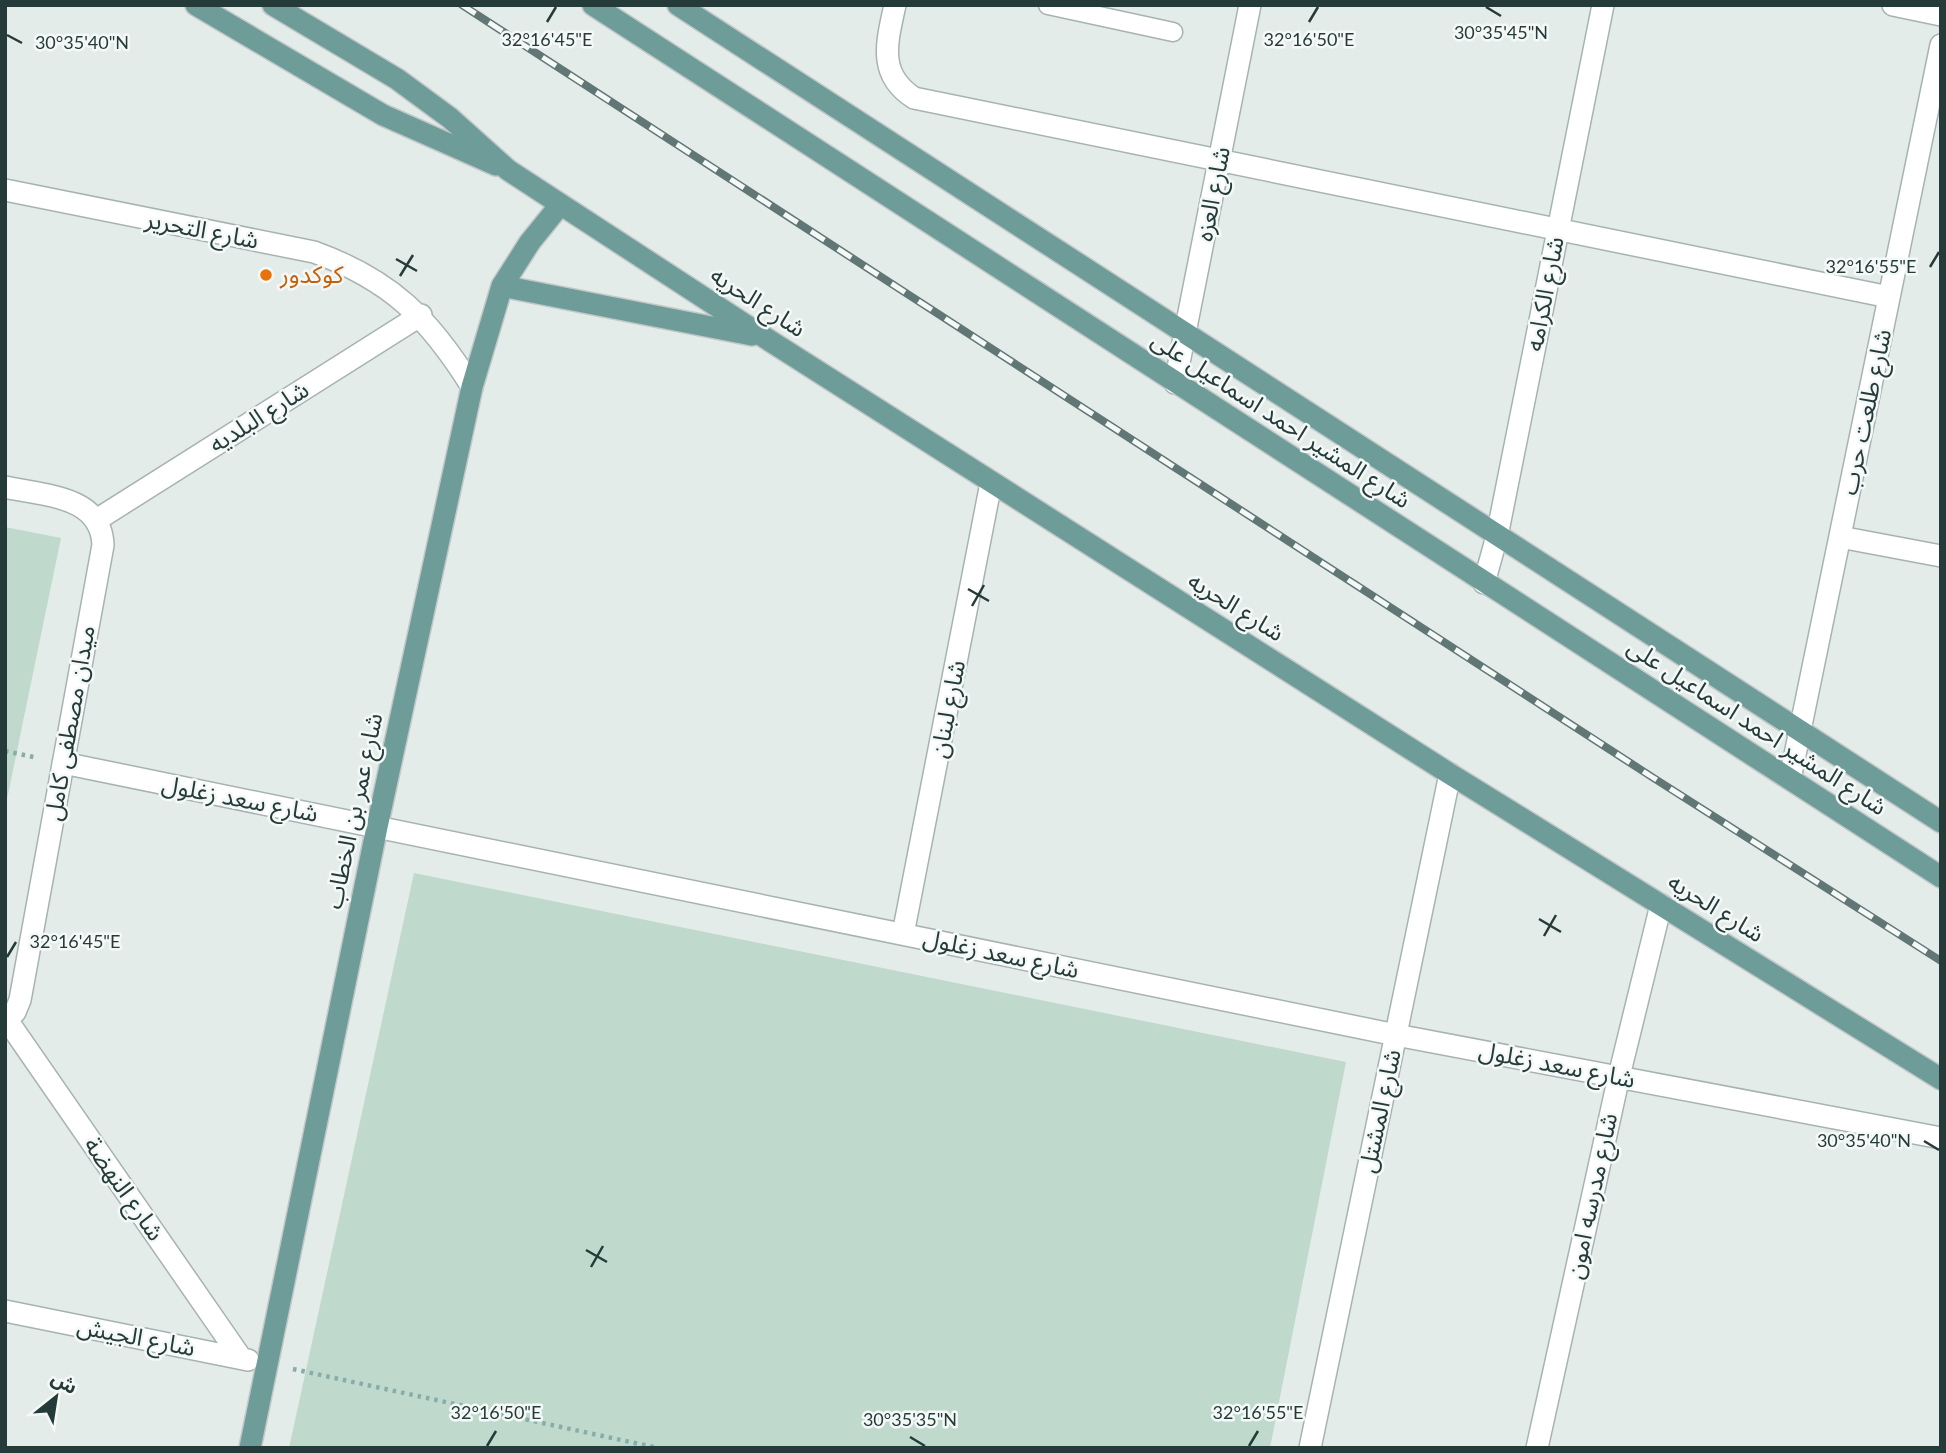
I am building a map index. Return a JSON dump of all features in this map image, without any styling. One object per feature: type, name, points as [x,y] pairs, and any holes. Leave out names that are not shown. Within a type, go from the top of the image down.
[{"type":"main road","name":"شارع الحريه","points":[[196,5],[383,115],[508,170]]},
{"type":"main road","name":"شارع الحريه","points":[[272,5],[424,98],[508,170],[764,337],[1450,774],[1941,1079]]},
{"type":"main road","name":"شارع المشير احمد اسماعيل على","points":[[593,5],[1941,877]]},
{"type":"main road","name":"شارع المشير احمد اسماعيل على","points":[[678,5],[1941,822]]},
{"type":"main road","name":"شارع عمر بن الخطاب","points":[[250,1448],[377,827],[471,387],[502,286],[530,242],[560,205]]},
{"type":"main road","points":[[502,286],[764,337]]},
{"type":"street","points":[[895,5],[887,44],[888,69],[903,91],[926,101],[1889,297]]},
{"type":"street","name":"شارع العزه","points":[[1175,383],[1250,5]]},
{"type":"street","name":"شارع الكرامه","points":[[1484,583],[1497,536],[1603,5]]},
{"type":"street","points":[[1893,5],[1941,15]]},
{"type":"street","name":"شارع طلعت حرب","points":[[1790,779],[1941,45]]},
{"type":"street","name":"شارع التحرير","points":[[5,190],[314,252],[371,277],[421,315],[448,349],[471,387]]},
{"type":"street","name":"شارع البلديه","points":[[98,519],[421,315]]},
{"type":"street","name":"شارع لبنان","points":[[904,934],[991,483]]},
{"type":"street","points":[[5,487],[86,507],[98,519]]},
{"type":"street","name":"ميدان مصطفى كامل","points":[[6,1021],[20,1000],[103,545],[98,519]]},
{"type":"street","points":[[1840,537],[1941,556]]},
{"type":"street","name":"شارع سعد زغلول","points":[[63,763],[1396,1034],[1941,1138]]},
{"type":"street","name":"شارع المشتل","points":[[1310,1448],[1450,774]]},
{"type":"street","name":"شارع مدرسه امون","points":[[1537,1448],[1619,1076],[1661,905]]},
{"type":"street","name":"شارع النهضة","points":[[6,1021],[241,1358]]},
{"type":"street","name":"شارع الجيش","points":[[5,1311],[267,1364]]},
{"type":"lane","points":[[1048,5],[1173,32]]},
{"type":"path","points":[[267,1364],[658,1448]]},
{"type":"green space","points":[[5,527],[61,538],[5,809]]},
{"type":"green space","points":[[414,873],[1346,1062],[1270,1448],[289,1448]]},
{"type":"railway","points":[[462,5],[1652,777],[1941,961]]},
{"type":"place","name":"كوكدور","points":[[266,275]]}]
